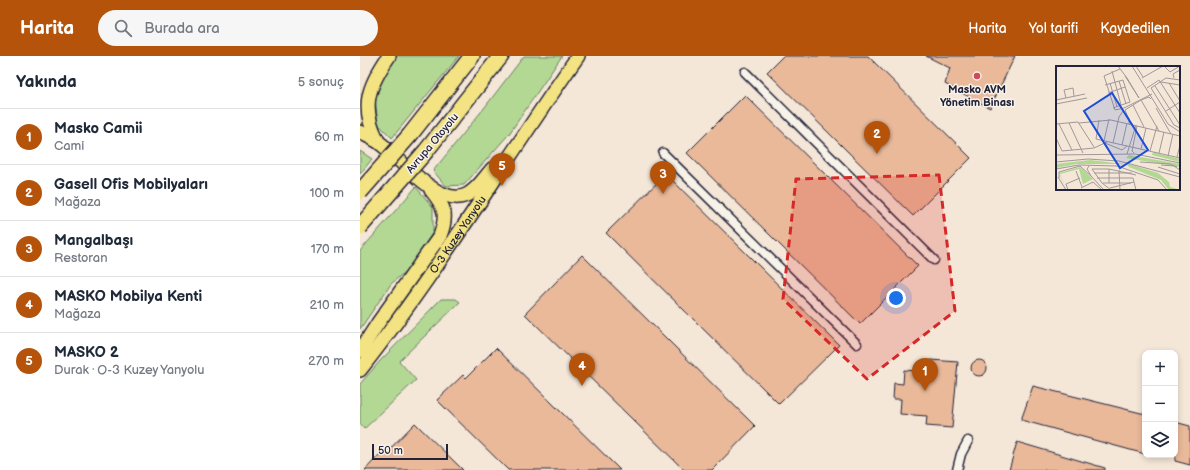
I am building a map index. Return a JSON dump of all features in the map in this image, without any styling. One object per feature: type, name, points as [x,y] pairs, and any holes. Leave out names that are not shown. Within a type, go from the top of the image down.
[{"type":"highway","name":"Avrupa Otoyolu","points":[[360,192],[410,135],[472,56]]},
{"type":"highway","name":"Avrupa Otoyolu","points":[[360,227],[426,151],[501,56]]},
{"type":"main road","points":[[360,83],[388,56]]},
{"type":"main road","points":[[388,56],[370,84],[364,106],[365,120],[369,130],[381,144],[426,184],[441,194],[452,198],[464,196],[474,190],[524,133]]},
{"type":"main road","name":"O-3 Kuzey Yanyolu","points":[[360,370],[405,311],[524,133],[578,56]]},
{"type":"main road","points":[[360,132],[381,144]]},
{"type":"main road","name":"O-3 Kuzey Yanyolu","points":[[360,351],[378,323],[440,236],[444,226],[444,209],[440,201],[426,184]]},
{"type":"street","points":[[745,72],[934,260]]},
{"type":"street","points":[[663,153],[857,344]]},
{"type":"street","points":[[957,470],[961,454],[968,441]]},
{"type":"highlighted area","points":[[939,175],[955,311],[867,379],[783,299],[796,179]]},
{"type":"green space","points":[[397,56],[459,56],[392,138],[378,124],[374,91]]},
{"type":"green space","points":[[524,56],[562,56],[509,134],[464,185],[446,186],[433,171]]},
{"type":"green space","points":[[360,151],[372,159],[360,174]]},
{"type":"green space","points":[[416,187],[433,207],[433,232],[409,270],[391,284],[360,329],[360,251]]},
{"type":"green space","points":[[441,299],[456,299],[460,302],[399,361],[416,380],[364,429],[360,424],[360,384],[381,360]]},
{"type":"building","points":[[783,56],[868,56],[971,158],[913,216],[767,72]]},
{"type":"building","name":"Masko AVM Yönetim Binası","points":[[926,56],[1015,56],[990,108],[945,84],[950,68]]},
{"type":"building","points":[[745,95],[918,266],[860,324],[687,153]]},
{"type":"building","points":[[666,174],[839,345],[779,404],[606,233]]},
{"type":"building","points":[[582,255],[755,426],[712,470],[684,470],[525,314]]},
{"type":"building","points":[[496,348],[620,470],[508,470],[437,400],[463,375],[466,378]]},
{"type":"building","points":[[931,360],[958,362],[952,428],[926,426],[927,416],[900,414],[901,399],[893,399],[894,383],[903,384],[904,370],[930,372]]},
{"type":"building","points":[[979,360],[985,362],[987,368],[985,374],[979,376],[973,374],[971,368],[973,362]]},
{"type":"building","points":[[1033,386],[1142,413],[1142,453],[1021,420]]},
{"type":"building","points":[[415,423],[463,470],[365,470],[380,454],[382,457]]},
{"type":"building","points":[[1178,423],[1190,426],[1190,465],[1175,461],[1175,458],[1178,458]]},
{"type":"building","points":[[1017,442],[1105,468],[1105,470],[1009,470]]},
{"type":"place","name":"Masko AVM Yönetim Binası","points":[[977,76]]},
{"type":"place","name":"Gasell Ofis Mobilyaları","points":[[877,154]]},
{"type":"place","name":"MASKO 2","points":[[502,186]]},
{"type":"place","name":"Mangalbaşı","points":[[663,194]]},
{"type":"place","name":"MASKO Mobilya Kenti","points":[[582,386]]},
{"type":"place","name":"Masko Camii","points":[[925,391]]}]
